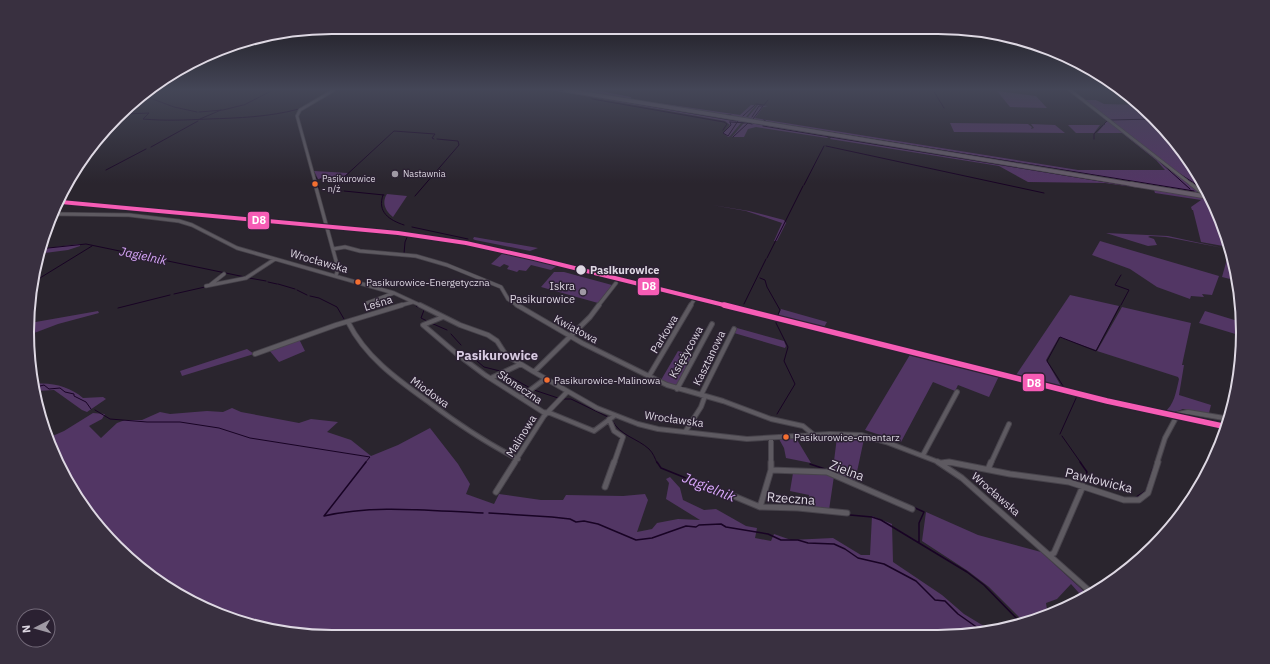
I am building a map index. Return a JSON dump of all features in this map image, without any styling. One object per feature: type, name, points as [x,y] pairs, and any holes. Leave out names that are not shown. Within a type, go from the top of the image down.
[{"type":"highway","points":[[752,121],[1203,196]]},
{"type":"highway","points":[[757,121],[1203,196]]},
{"type":"street","points":[[299,121],[333,249],[338,271],[336,276]]},
{"type":"street","points":[[1109,121],[1201,192]]},
{"type":"street","name":"Wrocławska","points":[[59,214],[123,215],[176,220],[192,225],[230,245],[394,293],[492,337],[497,341],[506,355],[567,392],[614,416],[652,428],[747,438],[771,438],[814,434],[843,434],[869,437],[923,455],[941,463],[973,487],[1088,589]]},
{"type":"street","name":"Kwiatowa","points":[[333,249],[344,247],[360,251],[416,256],[447,265],[502,287],[507,297],[518,306],[571,336],[676,389],[771,418],[803,426],[811,430],[814,434]]},
{"type":"street","points":[[224,274],[208,286],[250,276],[275,259]]},
{"type":"street","points":[[534,372],[590,317],[616,283]]},
{"type":"street","points":[[367,303],[394,293]]},
{"type":"street","name":"Parkowa","points":[[649,376],[694,300]]},
{"type":"street","name":"Leśna","points":[[254,354],[387,309],[413,302]]},
{"type":"street","name":"Słoneczna","points":[[443,316],[423,325],[465,360],[522,397],[530,405],[594,431],[614,416]]},
{"type":"street","name":"Miodowa","points":[[348,322],[358,339],[374,358],[397,379],[495,448],[518,459]]},
{"type":"street","name":"Księżycowa","points":[[676,389],[712,324]]},
{"type":"street","name":"Kasztanowa","points":[[685,432],[701,407],[703,396],[734,329]]},
{"type":"street","points":[[492,378],[521,364]]},
{"type":"street","points":[[522,397],[545,379]]},
{"type":"street","name":"Malinowa","points":[[496,492],[547,413],[567,392]]},
{"type":"street","points":[[923,455],[957,392]]},
{"type":"street","name":"Pawłowicka","points":[[941,463],[950,462],[990,470],[1059,480],[1083,486],[1124,500],[1136,500],[1144,497],[1148,493],[1165,438],[1175,419],[1181,413],[1195,413],[1223,418]]},
{"type":"street","points":[[605,488],[623,437],[614,431],[609,419]]},
{"type":"street","points":[[990,470],[1009,424]]},
{"type":"street","points":[[760,507],[771,470],[771,438]]},
{"type":"street","name":"Zielna","points":[[771,470],[827,472],[912,509]]},
{"type":"street","points":[[1050,555],[1054,553],[1083,486]]},
{"type":"street","name":"Rzeczna","points":[[736,497],[760,507],[847,513]]},
{"type":"shaded area","points":[[725,121],[742,121],[829,136],[827,138],[756,127],[748,129],[744,137],[732,137],[745,123],[738,122],[741,123],[728,137],[723,133],[730,125]]},
{"type":"shaded area","points":[[765,121],[774,121],[1078,170],[1165,170],[1156,160],[1122,133],[1097,133],[1105,125],[1105,122],[1109,121],[1149,121],[1186,166],[1201,193]]},
{"type":"shaded area","points":[[950,123],[1028,124],[1032,127],[1031,129],[1034,128],[1031,124],[1055,125],[1065,133],[954,132]]},
{"type":"shaded area","points":[[1068,125],[1100,125],[1094,133],[1076,133]]},
{"type":"shaded area","points":[[832,136],[1204,197],[1223,246],[1201,242],[1191,207],[1201,200],[1155,193],[1154,190],[1105,183],[1028,182],[999,166],[830,139]]},
{"type":"shaded area","points":[[314,171],[348,173],[340,181],[318,179]]},
{"type":"shaded area","points":[[387,194],[407,196],[393,217],[388,213],[384,204]]},
{"type":"shaded area","points":[[712,205],[749,211],[784,220],[786,223],[777,241],[774,241],[782,223],[746,211]]},
{"type":"shaded area","points":[[1106,233],[1168,236],[1223,248],[1166,237],[1150,236],[1148,237],[1154,239],[1157,245],[1148,246]]},
{"type":"shaded area","points":[[474,237],[538,248],[530,251],[475,240],[473,239]]},
{"type":"shaded area","points":[[1100,241],[1219,276],[1212,295],[1202,294],[1204,297],[1191,296],[1190,299],[1157,287],[1130,269],[1092,255]]},
{"type":"shaded area","points":[[80,244],[80,246],[68,250],[45,253],[46,248]]},
{"type":"shaded area","points":[[504,252],[558,265],[551,270],[531,265],[526,271],[519,270],[517,272],[507,269],[509,266],[504,264],[500,267],[491,264]]},
{"type":"shaded area","points":[[1227,259],[1231,279],[1222,277]]},
{"type":"shaded area","name":"Iskra Pasikurowice","points":[[554,272],[564,272],[612,285],[598,303],[541,287]]},
{"type":"shaded area","points":[[1070,295],[1119,306],[1096,350],[1059,337],[1046,360],[1061,386],[1016,375]]},
{"type":"shaded area","points":[[1122,307],[1191,323],[1182,365],[1184,365],[1179,395],[1211,405],[1209,413],[1183,409],[1172,413],[1164,412],[1170,406],[1174,398],[1179,379],[1178,377],[1097,351]]},
{"type":"shaded area","points":[[781,309],[827,322],[823,329],[778,316]]},
{"type":"shaded area","points":[[98,311],[99,313],[58,324],[34,333],[35,322]]},
{"type":"shaded area","points":[[1205,311],[1235,320],[1236,334],[1199,323]]},
{"type":"shaded area","points":[[737,328],[784,341],[786,346],[785,348],[734,333]]},
{"type":"shaded area","points":[[299,339],[305,351],[279,362],[269,350]]},
{"type":"shaded area","points":[[247,349],[254,354],[182,376],[180,371]]},
{"type":"shaded area","points":[[678,351],[694,355],[676,387],[661,380]]},
{"type":"shaded area","points":[[911,353],[999,376],[989,397],[958,385],[955,391],[933,382],[901,442],[865,430]]},
{"type":"shaded area","points":[[39,384],[48,384],[67,388],[83,398],[103,397],[106,399],[87,412],[54,390],[40,391]]},
{"type":"shaded area","points":[[232,408],[241,412],[299,423],[311,419],[338,422],[327,432],[351,440],[371,456],[398,445],[430,428],[458,464],[470,484],[466,494],[494,504],[499,494],[541,500],[563,500],[566,495],[623,496],[645,494],[648,500],[637,532],[652,529],[657,523],[678,519],[700,520],[666,499],[669,483],[666,479],[670,477],[680,488],[683,500],[704,510],[716,509],[746,526],[757,528],[755,538],[771,541],[774,534],[791,540],[833,538],[861,555],[870,555],[872,516],[892,524],[893,562],[942,595],[964,614],[984,626],[938,630],[332,630],[293,627],[255,620],[218,607],[183,590],[166,580],[121,543],[84,498],[65,464],[53,436],[64,431],[93,413],[105,414],[102,419],[89,426],[101,438],[117,423],[125,420],[142,420],[160,412],[170,414],[207,411],[223,412]]},
{"type":"shaded area","points":[[837,437],[864,439],[855,481],[829,470],[834,461]]},
{"type":"shaded area","points":[[796,438],[811,463],[786,458],[784,448],[779,439]]},
{"type":"shaded area","points":[[793,473],[825,473],[834,476],[829,510],[807,508],[809,495],[790,491]]},
{"type":"shaded area","points":[[926,512],[978,535],[1041,552],[1084,592],[1078,594],[1079,593],[1071,584],[1057,599],[1046,603],[1047,609],[1020,618],[989,587],[968,571],[922,541]]},
{"type":"waterway","points":[[151,147],[198,121]]},
{"type":"waterway","points":[[718,121],[727,124],[723,130]]},
{"type":"waterway","points":[[1104,124],[1107,121]]},
{"type":"waterway","points":[[730,122],[737,122],[728,136],[723,133],[731,125],[730,122]]},
{"type":"waterway","points":[[737,122],[747,123]]},
{"type":"waterway","points":[[733,137],[748,123],[752,124]]},
{"type":"waterway","points":[[753,123],[764,125]]},
{"type":"waterway","points":[[1094,139],[1094,134],[1103,125]]},
{"type":"waterway","points":[[763,126],[1131,186]]},
{"type":"waterway","points":[[796,127],[1194,191]]},
{"type":"waterway","points":[[320,179],[341,180],[394,131],[435,134],[432,138],[434,139]]},
{"type":"waterway","points":[[415,196],[459,145],[458,141],[437,139]]},
{"type":"waterway","points":[[804,185],[824,146]]},
{"type":"waterway","points":[[826,146],[1044,193]]},
{"type":"waterway","points":[[106,170],[146,149]]},
{"type":"waterway","points":[[1159,161],[1190,189]]},
{"type":"waterway","points":[[1180,174],[1197,185]]},
{"type":"waterway","points":[[339,182],[330,190],[342,191]]},
{"type":"waterway","points":[[318,185],[319,189]]},
{"type":"waterway","points":[[767,258],[803,186]]},
{"type":"waterway","points":[[344,191],[384,195]]},
{"type":"waterway","points":[[383,195],[383,211],[389,218],[404,225]]},
{"type":"waterway","points":[[412,227],[468,239]]},
{"type":"waterway","points":[[404,254],[405,242],[408,235]]},
{"type":"waterway","name":"Jagielnik","points":[[46,248],[86,244],[245,277]]},
{"type":"waterway","points":[[39,278],[92,246]]},
{"type":"waterway","points":[[744,304],[766,259]]},
{"type":"waterway","points":[[1121,275],[1115,285],[1129,290],[1121,305]]},
{"type":"waterway","name":"Jagielnik","points":[[249,278],[266,281]]},
{"type":"waterway","points":[[760,278],[765,280],[767,287],[780,310],[777,317]]},
{"type":"waterway","name":"Jagielnik","points":[[268,282],[277,284]]},
{"type":"waterway","name":"Jagielnik","points":[[278,284],[295,289]]},
{"type":"waterway","points":[[174,294],[205,287]]},
{"type":"waterway","name":"Jagielnik","points":[[297,290],[307,295]]},
{"type":"waterway","points":[[118,308],[170,295]]},
{"type":"waterway","name":"Jagielnik","points":[[310,296],[319,298],[337,307],[344,319]]},
{"type":"waterway","name":"Jagielnik","points":[[416,306],[424,310],[421,318],[427,321]]},
{"type":"waterway","points":[[1065,389],[1047,361],[1060,337],[1096,351],[1120,306]]},
{"type":"waterway","points":[[776,319],[776,323],[788,347],[784,361],[795,384],[777,414]]},
{"type":"waterway","name":"Jagielnik","points":[[431,323],[447,330]]},
{"type":"waterway","name":"Jagielnik","points":[[451,334],[461,345]]},
{"type":"waterway","name":"Jagielnik","points":[[470,355],[484,367],[500,371]]},
{"type":"waterway","name":"Jagielnik","points":[[505,374],[530,388]]},
{"type":"waterway","points":[[39,386],[44,385],[49,389],[60,388],[65,392],[74,394],[74,396],[86,402],[91,409]]},
{"type":"waterway","name":"Jagielnik","points":[[534,390],[558,398]]},
{"type":"waterway","points":[[1060,434],[1077,396],[1065,391]]},
{"type":"waterway","name":"Jagielnik","points":[[563,399],[571,399],[608,417]]},
{"type":"waterway","points":[[95,410],[110,419],[147,422],[180,422],[219,428],[250,438],[370,457],[365,463]]},
{"type":"waterway","name":"Jagielnik","points":[[612,420],[619,430],[649,449],[657,463]]},
{"type":"waterway","points":[[1062,436],[1081,463]]},
{"type":"waterway","points":[[366,462],[324,516],[343,512],[383,509],[483,513]]},
{"type":"waterway","name":"Jagielnik","points":[[657,462],[661,468],[733,497]]},
{"type":"waterway","points":[[1080,462],[1087,472],[1083,483]]},
{"type":"waterway","points":[[810,464],[825,469]]},
{"type":"waterway","points":[[1135,498],[1146,491],[1153,468]]},
{"type":"waterway","points":[[913,507],[924,512],[919,523],[919,542]]},
{"type":"waterway","points":[[489,513],[552,517],[570,519],[576,522],[584,521],[598,524],[636,540],[652,538],[686,526],[696,527],[699,525],[721,524],[726,527],[768,534],[781,540],[798,540],[808,543],[834,544],[845,549],[858,558],[884,564],[916,581],[935,600],[945,601],[958,614],[977,627]]},
{"type":"waterway","name":"Jagielnik","points":[[850,515],[872,517],[881,520],[967,572],[984,585],[1017,619]]},
{"type":"transit line","name":"D8","points":[[64,202],[398,233],[466,243],[534,258],[1107,401],[1221,426]]},
{"type":"place","name":"Nastawnia","points":[[395,174]]},
{"type":"place","name":"Pasikurowice - n/ż","points":[[315,184]]},
{"type":"place","name":"Pasikurowice","points":[[581,270]]},
{"type":"place","name":"Pasikurowice-Energetyczna","points":[[358,282]]},
{"type":"place","name":"Iskra Pasikurowice","points":[[583,292]]},
{"type":"place","name":"Pasikurowice-Malinowa","points":[[547,380]]},
{"type":"place","name":"Pasikurowice-cmentarz","points":[[786,437]]},
{"type":"district","name":"Pasikurowice","points":[[497,355]]}]
